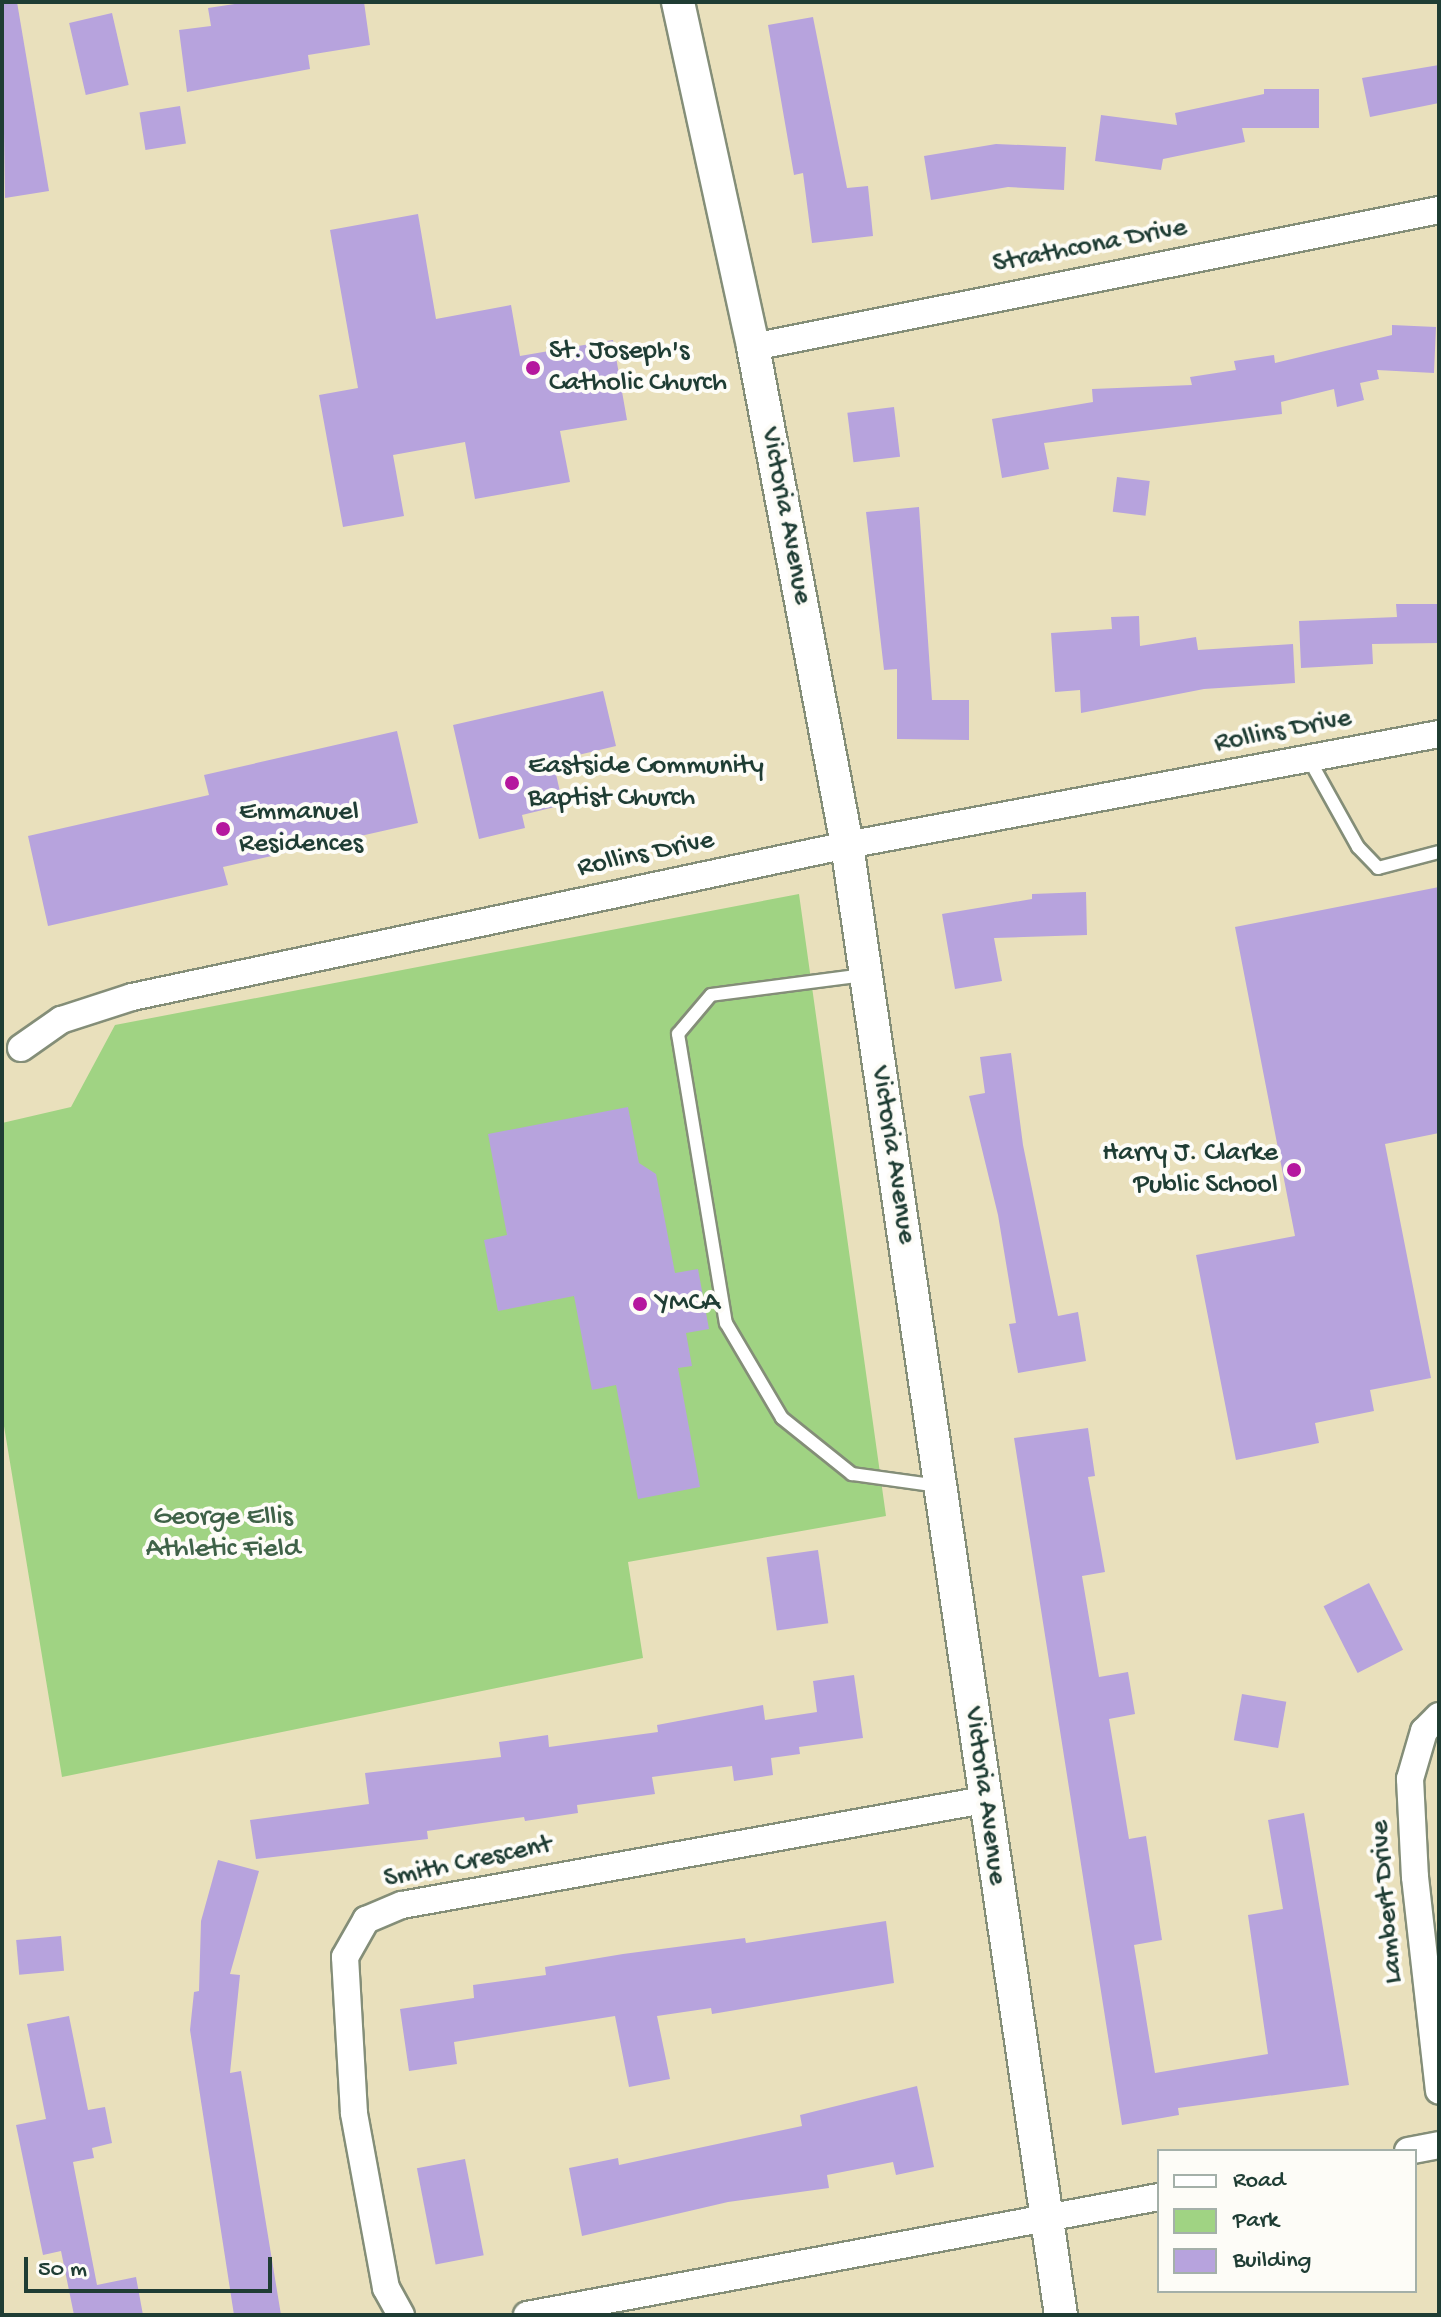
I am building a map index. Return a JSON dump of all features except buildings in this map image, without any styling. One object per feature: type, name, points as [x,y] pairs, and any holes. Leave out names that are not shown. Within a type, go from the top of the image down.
[{"type":"street","name":"Victoria Avenue","points":[[678,2],[753,347],[847,845],[1061,2315]]},
{"type":"street","name":"Strathcona Drive","points":[[753,347],[1439,210]]},
{"type":"street","name":"Rollins Drive","points":[[21,1048],[61,1020],[132,997],[847,845],[1439,734]]},
{"type":"street","name":"Lambert Drive","points":[[1439,1716],[1424,1731],[1410,1779],[1415,1877],[1439,2091]]},
{"type":"street","name":"Smith Crescent","points":[[401,2315],[386,2288],[354,2113],[345,1957],[366,1920],[402,1905],[984,1800]]},
{"type":"street","points":[[1417,2149],[1439,2145]]},
{"type":"street","points":[[527,2315],[1157,2197]]},
{"type":"lane","points":[[1309,759],[1358,847],[1378,868],[1439,852]]},
{"type":"lane","points":[[864,975],[711,995],[678,1034],[726,1323],[782,1418],[852,1474],[942,1486]]},
{"type":"green space","name":"George Ellis Athletic Field","points":[[799,894],[886,1516],[628,1562],[643,1658],[62,1777],[2,1414],[2,1123],[71,1107],[115,1025]]},
{"type":"place","name":"St. Joseph's Catholic Church","points":[[533,368]]},
{"type":"place","name":"Eastside Community Baptist Church","points":[[512,783]]},
{"type":"place","name":"Emmanuel Residences","points":[[223,829]]},
{"type":"place","name":"Harry J. Clarke Public School","points":[[1294,1170]]},
{"type":"place","name":"YMCA","points":[[640,1304]]}]
